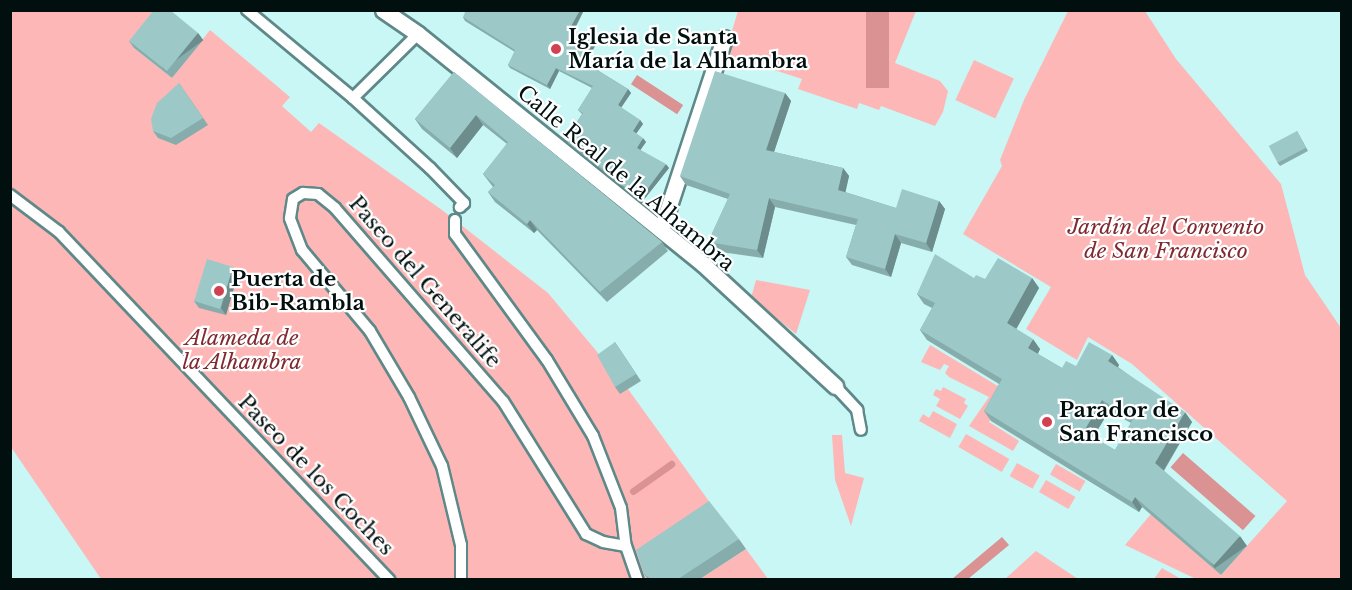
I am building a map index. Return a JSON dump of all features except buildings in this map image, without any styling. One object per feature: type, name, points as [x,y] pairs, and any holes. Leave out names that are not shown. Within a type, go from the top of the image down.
[{"type":"street","name":"Calle Real de la Alhambra","points":[[383,10],[418,34],[704,264],[738,300],[835,386]]},
{"type":"street","points":[[661,230],[724,38]]},
{"type":"lane","points":[[247,10],[353,98],[464,203],[460,207]]},
{"type":"lane","points":[[353,98],[418,34]]},
{"type":"lane","name":"Paseo del Generalife","points":[[461,579],[461,545],[442,466],[409,397],[370,331],[302,250],[290,218],[293,199],[303,193],[318,194],[336,208],[502,401],[586,534],[603,542],[626,546]]},
{"type":"lane","name":"Paseo de los Coches","points":[[10,195],[59,232],[389,579]]},
{"type":"lane","points":[[455,220],[455,234],[547,360],[593,436],[621,508],[626,546],[638,579]]},
{"type":"lane","points":[[835,386],[857,410],[861,430]]},
{"type":"green space","name":"Alameda de la Alhambra","points":[[10,11],[164,11],[134,48],[172,78],[210,30],[290,97],[282,106],[311,132],[319,123],[442,210],[548,293],[628,389],[716,511],[650,579],[101,579],[11,447]]},
{"type":"green space","points":[[738,11],[916,11],[895,63],[940,81],[948,91],[943,112],[935,126],[881,106],[879,110],[859,103],[857,109],[798,89],[802,79],[725,54]]},
{"type":"green space","name":"Jardín del Convento de San Francisco","points":[[1068,11],[1145,11],[1176,59],[1281,184],[1305,275],[1341,328],[1341,579],[1196,579],[1125,545],[1151,514],[1221,575],[1287,501],[1132,364],[1088,337],[1077,360],[1026,329],[1051,287],[963,234],[1002,166],[1000,160],[1024,100]]},
{"type":"green space","points":[[974,60],[1014,79],[995,118],[955,100]]},
{"type":"green space","points":[[756,280],[810,290],[796,334],[751,298]]},
{"type":"green space","points":[[930,345],[1006,391],[989,422],[1019,441],[1013,451],[969,426],[989,397],[949,377],[945,373],[949,366],[944,364],[940,370],[921,362]]},
{"type":"green space","points":[[943,387],[966,399],[964,403],[968,406],[960,419],[936,406],[940,399],[933,395],[936,389],[941,391]]},
{"type":"green space","points":[[933,411],[957,424],[950,438],[919,421],[923,414],[929,418]]},
{"type":"green space","points":[[966,434],[1009,459],[1002,472],[958,447]]},
{"type":"green space","points":[[832,435],[842,435],[845,473],[864,478],[851,526],[835,480]]},
{"type":"green space","points":[[1017,463],[1040,476],[1032,489],[1010,476]]},
{"type":"green space","points":[[1056,464],[1085,481],[1079,491],[1050,474]]},
{"type":"green space","points":[[1046,480],[1075,497],[1068,509],[1039,492]]},
{"type":"green space","points":[[746,549],[768,579],[700,579]]},
{"type":"green space","points":[[1036,551],[1078,579],[1005,579]]},
{"type":"green space","points":[[1162,568],[1181,579],[1154,579]]},
{"type":"shaded area","points":[[866,11],[889,11],[889,88],[866,88]]},
{"type":"shaded area","points":[[637,75],[683,105],[677,114],[631,84]]},
{"type":"shaded area","points":[[1183,453],[1255,516],[1243,530],[1171,467]]},
{"type":"shaded area","points":[[1002,537],[1009,545],[968,579],[952,579]]},
{"type":"waterway","points":[[633,491],[671,464]]},
{"type":"place","name":"Iglesia de Santa María de la Alhambra","points":[[556,49]]},
{"type":"place","name":"Puerta de Bib-Rambla","points":[[219,291]]},
{"type":"place","name":"Parador de San Francisco","points":[[1047,422]]}]
